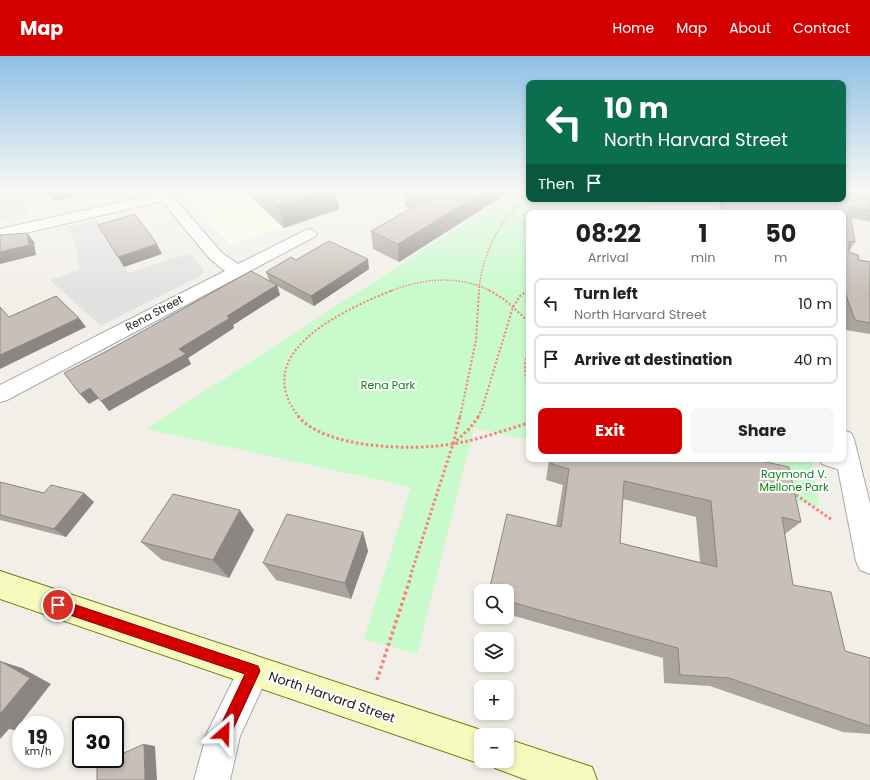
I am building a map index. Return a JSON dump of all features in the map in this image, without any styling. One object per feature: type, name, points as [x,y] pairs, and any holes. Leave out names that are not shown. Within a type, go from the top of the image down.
[{"type":"main road","name":"North Harvard Street","points":[[0,586],[474,745]]},
{"type":"main road","points":[[514,758],[580,780]]},
{"type":"street","points":[[0,234],[33,226]]},
{"type":"street","points":[[190,226],[216,256],[236,271]]},
{"type":"street","name":"Rena Street","points":[[0,394],[309,234]]},
{"type":"street","points":[[838,462],[868,553]]},
{"type":"street","points":[[212,780],[224,733],[254,671]]},
{"type":"path","points":[[368,709],[453,444],[474,355],[478,324],[479,285],[486,254],[502,226]]},
{"type":"path","points":[[526,319],[513,307],[479,285],[456,280],[432,279],[411,284],[366,302],[332,320],[307,338],[292,355],[285,373],[288,400],[293,410],[309,425],[332,437],[370,446],[390,447],[453,444],[526,424]]},
{"type":"path","points":[[453,444],[471,428],[478,419],[513,307],[520,296],[526,291]]},
{"type":"path","points":[[526,360],[524,369],[526,375]]},
{"type":"path","points":[[791,491],[868,553]]},
{"type":"shaded area","points":[[100,226],[128,273],[189,253],[203,269],[204,273],[101,326],[50,280],[80,270],[75,243],[67,227]]},
{"type":"shaded area","points":[[213,226],[286,226],[230,245]]},
{"type":"green space","name":"Rena Park","points":[[461,226],[526,226],[526,439],[474,428],[417,654],[364,639],[411,487],[146,429]]},
{"type":"green space","name":"Raymond V. Mellone Park","points":[[624,462],[812,462],[820,507]]},
{"type":"building","points":[[98,226],[144,226],[157,244],[118,257]]},
{"type":"building","points":[[380,226],[428,226],[398,244],[371,231]]},
{"type":"building","points":[[846,226],[852,226],[855,242],[849,241],[849,252],[858,255],[859,260],[870,262],[870,323],[855,320],[846,295]]},
{"type":"building","points":[[27,233],[29,245],[0,252],[0,235]]},
{"type":"building","points":[[329,241],[368,259],[311,296],[266,272],[291,257],[296,260]]},
{"type":"building","points":[[251,271],[277,285],[227,316],[230,318],[179,349],[186,354],[101,401],[90,388],[80,394],[64,373],[107,351]]},
{"type":"building","points":[[56,296],[79,318],[0,355],[0,307],[9,317]]},
{"type":"building","points":[[552,462],[766,462],[789,467],[801,522],[782,517],[793,585],[831,592],[845,651],[870,658],[870,726],[729,678],[680,675],[678,648],[514,603],[514,584],[491,584],[507,514],[561,527],[569,469],[552,464]],"holes":[[[624,481],[711,501],[717,567],[620,543]]]},
{"type":"building","points":[[0,482],[44,493],[51,485],[84,493],[54,529],[0,515]]},
{"type":"building","points":[[173,494],[240,510],[213,560],[141,542]]},
{"type":"building","points":[[287,514],[363,532],[345,583],[263,563]]},
{"type":"building","points":[[0,661],[30,678],[0,714]]},
{"type":"building","points":[[144,744],[145,780],[97,780],[97,768],[124,768],[124,753]]},
{"type":"route","points":[[58,605],[254,671],[224,733]]}]
